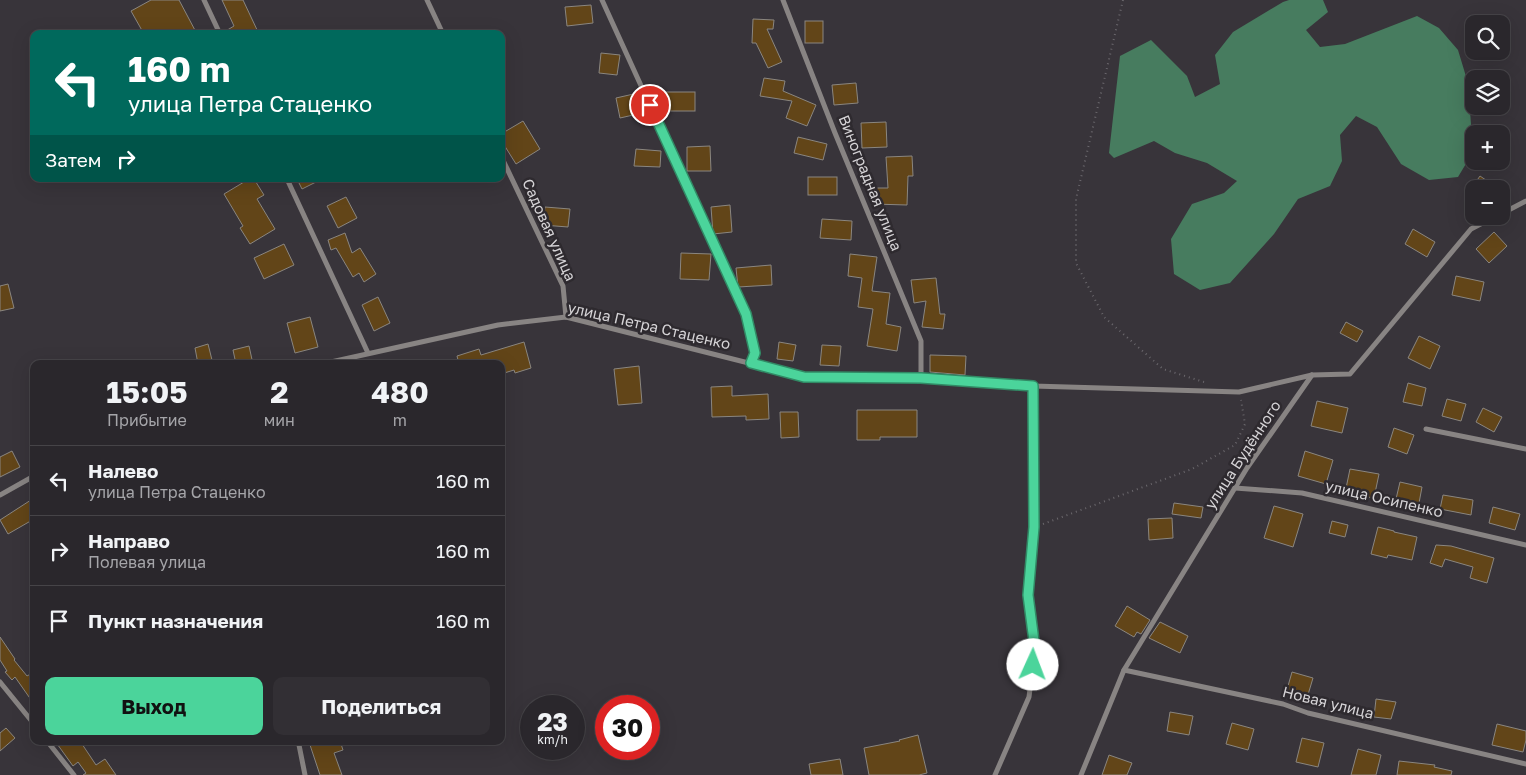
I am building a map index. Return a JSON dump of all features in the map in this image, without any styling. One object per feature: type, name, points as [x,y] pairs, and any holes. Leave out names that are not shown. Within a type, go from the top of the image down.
[{"type":"street","points":[[204,0],[218,30]]},
{"type":"street","points":[[428,0],[441,30]]},
{"type":"street","points":[[602,0],[746,314],[755,353],[751,363]]},
{"type":"street","name":"Виноградная улица","points":[[783,0],[835,133],[921,341],[921,378]]},
{"type":"street","name":"Садовая улица","points":[[505,165],[562,286],[566,317]]},
{"type":"street","points":[[288,182],[368,353]]},
{"type":"street","points":[[1510,209],[1526,201]]},
{"type":"street","points":[[1312,376],[1350,374],[1471,229],[1479,225]]},
{"type":"street","name":"улица Петра Стаценко","points":[[339,360],[498,325],[566,317],[804,377],[921,378],[1033,386],[1239,392],[1312,376]]},
{"type":"street","name":"улица Будённого","points":[[1081,775],[1124,670],[1247,468],[1312,376]]},
{"type":"street","points":[[995,775],[1029,697],[1035,649],[1028,595],[1034,527],[1033,386]]},
{"type":"street","points":[[1426,429],[1526,449]]},
{"type":"street","points":[[0,495],[30,478]]},
{"type":"street","name":"улица Осипенко","points":[[1235,488],[1302,493],[1526,545]]},
{"type":"street","name":"Новая улица","points":[[1124,670],[1283,704],[1308,713],[1526,764]]},
{"type":"street","points":[[0,682],[30,719]]},
{"type":"street","points":[[50,745],[74,775]]},
{"type":"street","points":[[299,745],[305,775]]},
{"type":"path","points":[[1123,0],[1076,199],[1076,263],[1104,317],[1163,369],[1211,384]]},
{"type":"path","points":[[1034,527],[1192,469],[1235,445],[1245,424],[1239,392]]},
{"type":"green space","points":[[1289,0],[1323,0],[1328,12],[1306,30],[1320,47],[1345,44],[1417,16],[1439,28],[1458,50],[1465,73],[1465,115],[1470,115],[1471,125],[1465,125],[1465,165],[1458,177],[1429,180],[1401,164],[1377,127],[1356,116],[1340,135],[1342,161],[1330,186],[1298,199],[1274,234],[1230,283],[1200,290],[1174,274],[1171,239],[1192,204],[1224,193],[1237,181],[1207,163],[1175,153],[1154,141],[1114,158],[1109,153],[1120,56],[1151,40],[1187,76],[1195,97],[1220,84],[1215,55],[1233,32]]},
{"type":"building","points":[[151,0],[179,0],[195,30],[142,30],[131,11]]},
{"type":"building","points":[[222,0],[243,0],[257,30],[227,30],[234,26]]},
{"type":"building","points":[[591,5],[593,23],[567,26],[565,7]]},
{"type":"building","points":[[753,19],[774,20],[773,29],[767,29],[782,62],[768,68],[756,43],[752,43]]},
{"type":"building","points":[[805,21],[823,21],[823,43],[805,43]]},
{"type":"building","points":[[601,53],[620,55],[617,75],[599,73]]},
{"type":"building","points":[[764,78],[785,81],[783,91],[816,105],[807,126],[786,118],[792,101],[760,96]]},
{"type":"building","points":[[856,83],[858,103],[834,105],[832,85]]},
{"type":"building","points":[[665,92],[695,92],[695,111],[665,111]]},
{"type":"building","points":[[638,93],[642,113],[620,118],[616,98]]},
{"type":"building","points":[[523,121],[540,149],[516,164],[505,146],[505,132]]},
{"type":"building","points":[[886,122],[887,147],[862,148],[861,123]]},
{"type":"building","points":[[798,137],[827,144],[823,160],[794,153]]},
{"type":"building","points":[[710,146],[711,171],[687,171],[687,147]]},
{"type":"building","points":[[636,149],[661,151],[660,167],[634,166]]},
{"type":"building","points":[[912,156],[913,176],[908,176],[907,205],[873,204],[873,188],[888,188],[886,157]]},
{"type":"building","points":[[1480,176],[1486,180],[1477,180]]},
{"type":"building","points":[[808,177],[837,177],[837,195],[808,195]]},
{"type":"building","points":[[244,182],[256,182],[264,195],[257,199],[275,229],[250,244],[240,228],[243,226],[224,194]]},
{"type":"building","points":[[298,182],[316,182],[302,189]]},
{"type":"building","points":[[346,197],[357,218],[338,228],[327,206]]},
{"type":"building","points":[[730,205],[732,232],[713,234],[711,207]]},
{"type":"building","points":[[545,207],[570,209],[568,227],[543,225]]},
{"type":"building","points":[[822,219],[852,221],[851,240],[820,238]]},
{"type":"building","points":[[1413,229],[1435,242],[1427,257],[1405,244]]},
{"type":"building","points":[[1494,232],[1507,246],[1489,263],[1476,249]]},
{"type":"building","points":[[345,233],[352,253],[360,248],[376,274],[364,282],[359,273],[353,277],[336,248],[331,250],[328,240]]},
{"type":"building","points":[[284,244],[294,265],[264,279],[254,258]]},
{"type":"building","points":[[681,253],[711,254],[709,280],[680,279]]},
{"type":"building","points":[[850,254],[877,257],[872,291],[890,293],[886,324],[901,327],[897,351],[867,346],[873,309],[858,307],[862,278],[848,276]]},
{"type":"building","points":[[771,265],[772,285],[738,287],[736,268]]},
{"type":"building","points":[[1456,276],[1484,282],[1480,301],[1452,295]]},
{"type":"building","points":[[936,278],[940,314],[945,314],[943,329],[922,327],[926,301],[914,303],[911,280]]},
{"type":"building","points":[[8,284],[14,308],[0,311],[0,286]]},
{"type":"building","points":[[378,297],[390,323],[374,331],[362,305]]},
{"type":"building","points":[[310,317],[318,347],[295,353],[287,323]]},
{"type":"building","points":[[1346,322],[1363,331],[1357,342],[1340,333]]},
{"type":"building","points":[[1419,336],[1440,346],[1430,369],[1408,358]]},
{"type":"building","points":[[524,342],[531,368],[515,373],[514,370],[505,373],[505,360],[458,360],[457,356],[479,349],[481,355]]},
{"type":"building","points":[[779,342],[796,345],[793,361],[777,359]]},
{"type":"building","points":[[208,344],[212,360],[197,360],[195,348]]},
{"type":"building","points":[[822,345],[841,346],[839,366],[820,365]]},
{"type":"building","points":[[249,346],[252,360],[235,360],[233,350]]},
{"type":"building","points":[[930,355],[966,356],[965,375],[930,372]]},
{"type":"building","points":[[639,366],[642,403],[618,405],[614,369]]},
{"type":"building","points":[[1408,383],[1426,388],[1422,406],[1403,402]]},
{"type":"building","points":[[732,386],[732,396],[768,394],[769,419],[746,420],[746,416],[712,417],[711,387]]},
{"type":"building","points":[[1447,399],[1466,404],[1461,421],[1442,416]]},
{"type":"building","points":[[1317,401],[1348,408],[1342,433],[1311,426]]},
{"type":"building","points":[[1483,408],[1502,417],[1494,432],[1476,422]]},
{"type":"building","points":[[857,410],[917,410],[917,437],[880,437],[880,440],[857,440]]},
{"type":"building","points":[[780,412],[798,412],[799,437],[781,438]]},
{"type":"building","points":[[1394,428],[1414,435],[1407,454],[1388,447]]},
{"type":"building","points":[[12,451],[20,467],[0,477],[0,457]]},
{"type":"building","points":[[1305,451],[1333,460],[1326,484],[1298,476]]},
{"type":"building","points":[[1350,469],[1379,474],[1374,498],[1345,493]]},
{"type":"building","points":[[1400,482],[1422,487],[1419,503],[1396,499]]},
{"type":"building","points":[[1443,495],[1473,500],[1471,515],[1440,509]]},
{"type":"building","points":[[30,501],[30,521],[8,534],[0,520]]},
{"type":"building","points":[[1174,503],[1203,507],[1201,518],[1172,514]]},
{"type":"building","points":[[1274,506],[1303,514],[1293,547],[1264,538]]},
{"type":"building","points":[[1493,507],[1520,514],[1515,530],[1489,523]]},
{"type":"building","points":[[1172,518],[1173,538],[1149,540],[1148,519]]},
{"type":"building","points":[[1332,521],[1348,525],[1345,537],[1329,533]]},
{"type":"building","points":[[1378,527],[1417,537],[1412,560],[1388,555],[1387,558],[1371,554]]},
{"type":"building","points":[[1436,545],[1451,546],[1494,558],[1487,583],[1470,578],[1473,567],[1445,559],[1442,567],[1430,563]]},
{"type":"building","points":[[1127,606],[1150,620],[1141,634],[1137,632],[1134,637],[1115,626]]},
{"type":"building","points":[[1160,622],[1188,636],[1180,653],[1149,638]]},
{"type":"building","points":[[0,637],[14,660],[27,676],[30,674],[30,698],[15,677],[12,680],[5,672],[7,671],[0,660]]},
{"type":"building","points":[[1292,672],[1313,678],[1307,698],[1286,693]]},
{"type":"building","points":[[1376,699],[1396,702],[1391,719],[1374,717]]},
{"type":"building","points":[[1170,712],[1193,716],[1189,735],[1167,731]]},
{"type":"building","points":[[1232,723],[1254,729],[1248,750],[1226,744]]},
{"type":"building","points":[[1497,724],[1526,731],[1523,752],[1492,745]]},
{"type":"building","points":[[6,728],[15,738],[0,751],[0,733]]},
{"type":"building","points":[[918,735],[927,773],[919,775],[869,775],[864,748],[900,741]]},
{"type":"building","points":[[1302,738],[1324,743],[1318,767],[1296,762]]},
{"type":"building","points":[[58,745],[83,745],[96,765],[105,759],[116,775],[83,775],[86,773],[78,762],[73,766]]},
{"type":"building","points":[[310,745],[341,745],[343,750],[334,753],[342,775],[320,775]]},
{"type":"building","points":[[1358,749],[1381,755],[1376,775],[1351,775]]},
{"type":"building","points":[[1109,755],[1132,763],[1127,775],[1102,775]]},
{"type":"building","points":[[840,759],[843,775],[811,775],[809,764]]},
{"type":"building","points":[[1399,761],[1435,765],[1434,767],[1452,771],[1451,775],[1397,775]]},
{"type":"route","points":[[650,105],[746,314],[755,353],[751,363],[804,377],[921,378],[1033,386],[1034,527],[1028,595],[1035,649],[1033,665]]}]
